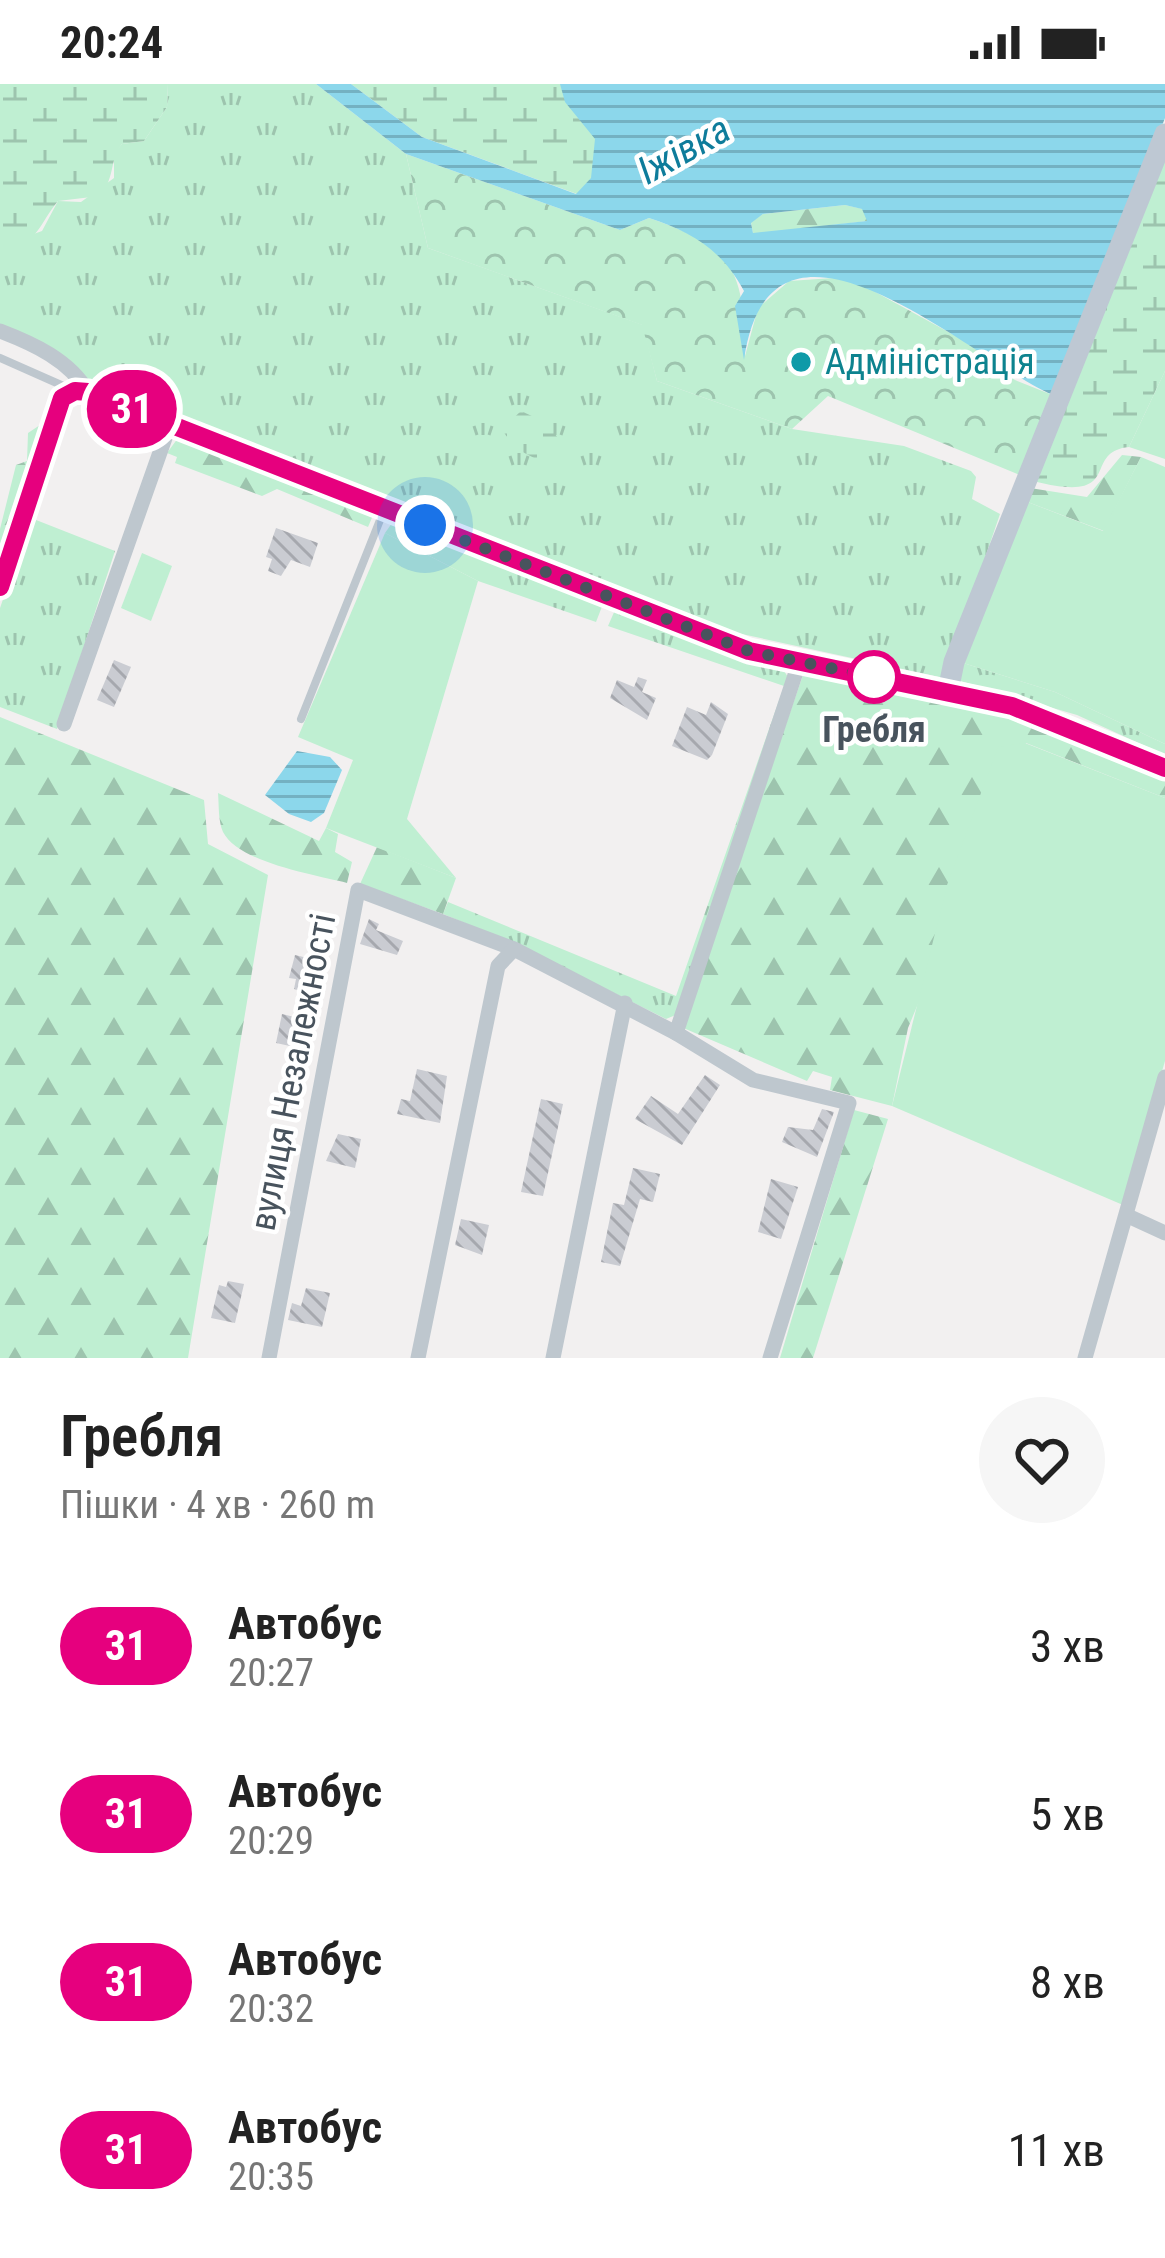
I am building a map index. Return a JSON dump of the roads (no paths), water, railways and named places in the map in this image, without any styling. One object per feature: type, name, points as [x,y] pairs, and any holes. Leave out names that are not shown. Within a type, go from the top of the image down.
[{"type":"street","points":[[948,691],[954,662],[1165,134]]},
{"type":"street","points":[[0,331],[47,352],[77,375],[75,394],[0,588]]},
{"type":"street","points":[[75,394],[170,424],[749,651],[948,691],[1073,727],[1165,767]]},
{"type":"street","points":[[64,724],[170,424]]},
{"type":"street","points":[[676,1033],[799,663]]},
{"type":"street","name":"вулиця Незалежності","points":[[269,1358],[358,890],[514,949],[625,1003],[753,1080],[850,1103],[770,1358]]},
{"type":"street","points":[[418,1358],[498,966],[514,949]]},
{"type":"street","points":[[554,1358],[625,1003]]},
{"type":"street","points":[[1085,1358],[1165,1077]]},
{"type":"street","points":[[1128,1216],[1165,1233]]},
{"type":"lane","points":[[0,358],[75,394]]},
{"type":"lane","points":[[301,719],[385,509]]},
{"type":"water","name":"Іжівка","points":[[316,84],[351,84],[422,137],[576,194],[591,178],[595,139],[565,102],[560,84],[1165,84],[1165,118],[1055,396],[879,294],[833,279],[793,280],[762,305],[744,360],[735,306],[744,291],[726,264],[692,236],[649,218],[620,230],[406,154]],"holes":[[[845,205],[862,209],[867,221],[753,233],[751,223],[763,214]]]},
{"type":"water","points":[[297,751],[330,757],[342,770],[324,813],[311,822],[289,814],[265,795]]},
{"type":"place","name":"Адміністрація","points":[[801,362]]},
{"type":"place","name":"Гребля","points":[[874,677]]}]
